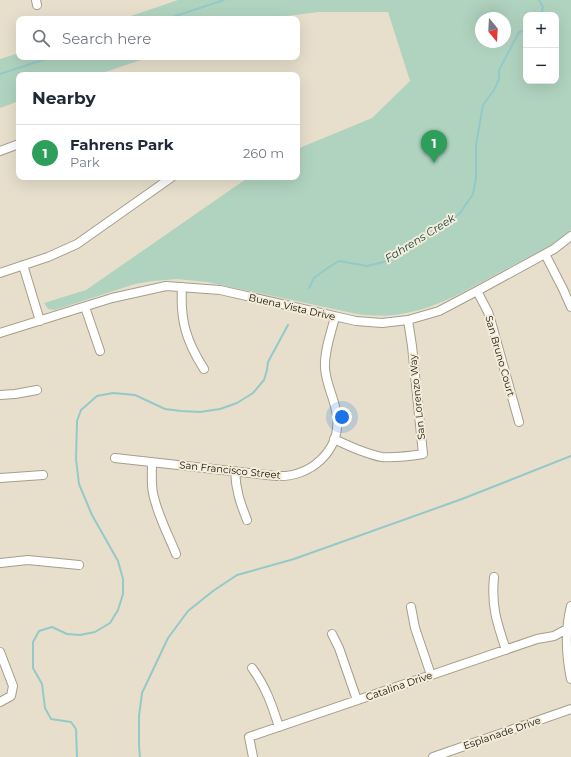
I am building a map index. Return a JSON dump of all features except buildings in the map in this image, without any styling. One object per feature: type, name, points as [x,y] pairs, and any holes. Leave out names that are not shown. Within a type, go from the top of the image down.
[{"type":"street","points":[[0,151],[16,145]]},
{"type":"street","points":[[0,272],[48,257],[77,244],[168,180]]},
{"type":"street","name":"Buena Vista Drive","points":[[0,333],[127,294],[166,286],[220,290],[356,321],[376,323],[408,320],[439,311],[478,291],[545,254],[571,236]]},
{"type":"street","points":[[545,254],[571,307]]},
{"type":"street","points":[[23,265],[40,321]]},
{"type":"street","points":[[182,287],[181,308],[187,339],[204,369]]},
{"type":"street","name":"San Bruno Court","points":[[478,291],[488,312],[519,422]]},
{"type":"street","points":[[85,307],[100,351]]},
{"type":"street","name":"San Francisco Street","points":[[115,458],[283,476],[302,472],[314,466],[325,456],[334,439],[337,427],[336,408],[326,378],[325,366],[326,354],[335,317]]},
{"type":"street","name":"San Lorenzo Way","points":[[334,439],[362,451],[381,456],[392,457],[423,454],[408,320]]},
{"type":"street","points":[[0,395],[21,394],[37,390]]},
{"type":"street","points":[[152,462],[153,492],[156,504],[176,554]]},
{"type":"street","points":[[235,471],[236,488],[247,520]]},
{"type":"street","points":[[0,478],[43,475]]},
{"type":"street","points":[[0,563],[28,560],[79,565]]},
{"type":"street","points":[[494,577],[492,592],[495,618],[506,650]]},
{"type":"street","points":[[571,606],[567,630],[567,651],[571,679]]},
{"type":"street","points":[[411,607],[415,628],[431,675]]},
{"type":"street","name":"Catalina Drive","points":[[253,757],[249,737],[537,639],[554,636],[567,630]]},
{"type":"street","points":[[332,634],[339,648],[357,700]]},
{"type":"street","points":[[0,652],[13,686],[12,696],[0,702]]},
{"type":"street","points":[[252,668],[262,681],[279,727]]},
{"type":"street","name":"Esplanade Drive","points":[[432,757],[571,709]]},
{"type":"green space","points":[[178,0],[571,0],[571,230],[556,242],[453,297],[417,311],[398,314],[378,316],[357,314],[207,282],[177,279],[135,284],[55,310],[48,309],[44,303],[86,290],[245,180],[300,180],[300,148],[372,118],[410,81],[388,12],[319,12],[287,16],[131,16]]},
{"type":"green space","points":[[16,54],[16,60],[141,60],[105,72],[16,72],[16,102],[0,108],[0,59]]},
{"type":"waterway","points":[[175,16],[224,0]]},
{"type":"waterway","name":"Fahrens Creek","points":[[539,0],[543,7],[542,12]]},
{"type":"waterway","name":"Fahrens Creek","points":[[309,288],[314,278],[339,261],[367,266],[388,261],[437,231],[460,213],[473,194],[476,178],[476,145],[483,105],[494,90],[499,79],[499,70],[519,32],[523,31]]},
{"type":"waterway","points":[[0,74],[43,60]]},
{"type":"waterway","name":"Fahrens Creek","points":[[77,757],[76,729],[71,722],[51,719],[45,708],[42,684],[33,668],[33,642],[39,631],[52,627],[67,634],[80,635],[95,632],[110,623],[118,610],[123,594],[123,579],[118,561],[92,515],[79,484],[76,459],[77,421],[81,410],[97,396],[113,393],[135,395],[165,409],[181,411],[200,412],[220,409],[237,403],[253,393],[264,380],[268,362],[288,325]]},
{"type":"waterway","points":[[140,757],[139,716],[142,693],[168,638],[188,611],[213,591],[237,575],[294,559],[462,499],[571,456]]},
{"type":"place","name":"Fahrens Park","points":[[434,163]]}]
